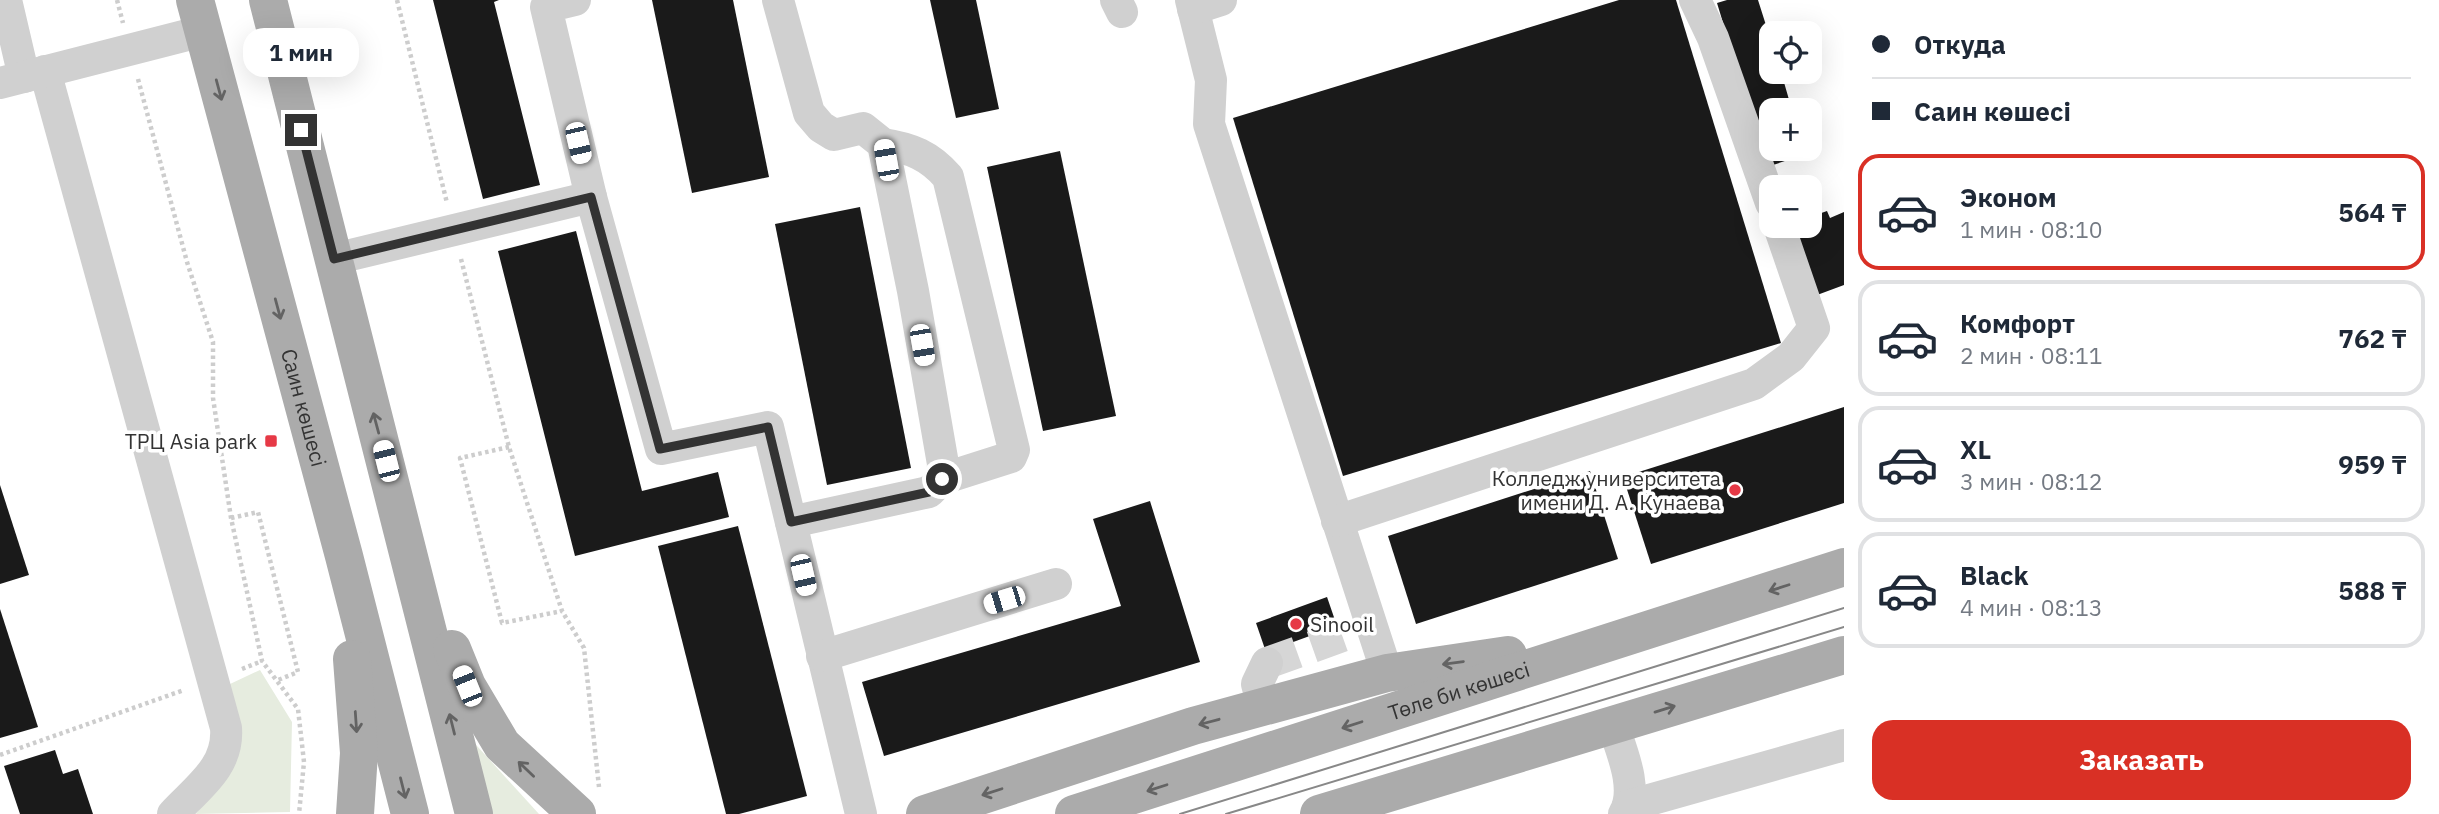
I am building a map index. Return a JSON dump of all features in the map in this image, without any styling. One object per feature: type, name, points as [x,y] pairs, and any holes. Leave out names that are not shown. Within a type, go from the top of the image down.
[{"type":"main road","points":[[268,0],[406,536],[474,814]]},
{"type":"main road","name":"Саин көшесі","points":[[199,16],[344,556],[410,814]]},
{"type":"main road","points":[[406,536],[467,686],[502,745],[588,800]]},
{"type":"main road","points":[[344,556],[359,753],[355,814]]},
{"type":"main road","name":"Төле би көшесі","points":[[1074,814],[1844,567]]},
{"type":"main road","points":[[925,814],[1193,726],[1263,707],[1384,665],[1618,639]]},
{"type":"main road","points":[[1319,814],[1844,655]]},
{"type":"main road","points":[[1398,814],[1544,746]]},
{"type":"street","points":[[6,0],[23,77],[213,680],[227,747],[218,765],[173,814]]},
{"type":"street","points":[[575,0],[546,7],[591,197],[660,449],[768,427],[862,814]]},
{"type":"street","points":[[778,0],[809,113],[821,127],[834,135],[863,128],[883,144],[909,148],[935,162],[948,177],[1014,450],[1011,457],[942,479],[929,492],[791,522]]},
{"type":"street","points":[[1695,0],[1713,37],[1761,175]]},
{"type":"street","points":[[1201,3],[1211,80],[1209,124],[1384,665]]},
{"type":"street","points":[[23,77],[130,50],[199,16]]},
{"type":"street","points":[[883,144],[913,291],[943,464],[942,479]]},
{"type":"street","points":[[334,259],[591,197]]},
{"type":"street","points":[[1337,520],[1754,384],[1791,357],[1814,328],[1783,238]]},
{"type":"street","points":[[822,656],[1056,584]]},
{"type":"street","points":[[1348,634],[1384,665]]},
{"type":"street","points":[[1263,707],[1257,684],[1267,663]]},
{"type":"street","points":[[1613,725],[1627,768],[1626,810],[1844,745]]},
{"type":"path","points":[[117,0],[187,262],[213,342],[213,398],[231,518],[262,661],[298,709],[304,762],[299,814]]},
{"type":"path","points":[[397,0],[509,447],[562,611],[584,648],[588,800]]},
{"type":"path","points":[[509,447],[460,458],[502,623],[562,611]]},
{"type":"path","points":[[231,518],[258,512],[298,672],[278,680]]},
{"type":"path","points":[[0,755],[262,661]]},
{"type":"shaded area","points":[[260,670],[292,722],[290,812],[196,814],[217,785],[230,684]]},
{"type":"shaded area","points":[[467,735],[539,814],[487,814]]},
{"type":"building","points":[[433,0],[499,0],[494,2],[540,185],[483,199]]},
{"type":"building","points":[[652,0],[733,0],[769,177],[692,193]]},
{"type":"building","points":[[930,0],[976,0],[999,109],[956,118]]},
{"type":"building","points":[[1619,0],[1676,0],[1781,343],[1343,476],[1233,118]]},
{"type":"building","points":[[1727,0],[1758,0],[1765,21],[1759,21],[1759,84],[1784,84],[1789,98],[1759,98],[1759,141],[1717,3]]},
{"type":"building","points":[[1060,151],[1116,416],[1043,431],[987,167]]},
{"type":"building","points":[[1765,161],[1785,161],[1767,167]]},
{"type":"building","points":[[860,207],[911,468],[827,485],[775,224]]},
{"type":"building","points":[[1827,211],[1830,218],[1844,212],[1844,285],[1809,298],[1792,238],[1822,238],[1822,213]]},
{"type":"building","points":[[576,231],[642,491],[718,472],[729,517],[575,556],[498,251]]},
{"type":"building","name":"Колледж университета имени Д. А. Кунаева","points":[[1844,407],[1844,503],[1651,564],[1623,477]]},
{"type":"building","points":[[1590,471],[1618,559],[1416,624],[1388,536]]},
{"type":"building","points":[[0,485],[29,575],[0,584]]},
{"type":"building","points":[[1150,501],[1200,662],[884,756],[862,682],[1121,606],[1093,519]]},
{"type":"building","points":[[738,526],[807,796],[739,814],[726,814],[658,546]]},
{"type":"building","name":"Sinooil","points":[[1327,597],[1337,626],[1266,652],[1256,623]]},
{"type":"building","points":[[0,609],[38,727],[0,738]]},
{"type":"building","points":[[55,750],[63,774],[78,769],[93,814],[20,814],[4,766]]},
{"type":"tunnel","points":[[1267,663],[1348,634]]},
{"type":"tram line","points":[[1180,814],[1844,608]]},
{"type":"tram line","points":[[1226,814],[1844,627]]},
{"type":"place","name":"ТРЦ Asia park","points":[[271,441]]},
{"type":"place","name":"Колледж университета имени Д. А. Кунаева","points":[[1735,490]]},
{"type":"place","name":"Sinooil","points":[[1296,624]]},
{"type":"route","points":[[301,130],[334,259],[591,197],[660,449],[768,427],[791,522],[929,492],[942,479]]}]
